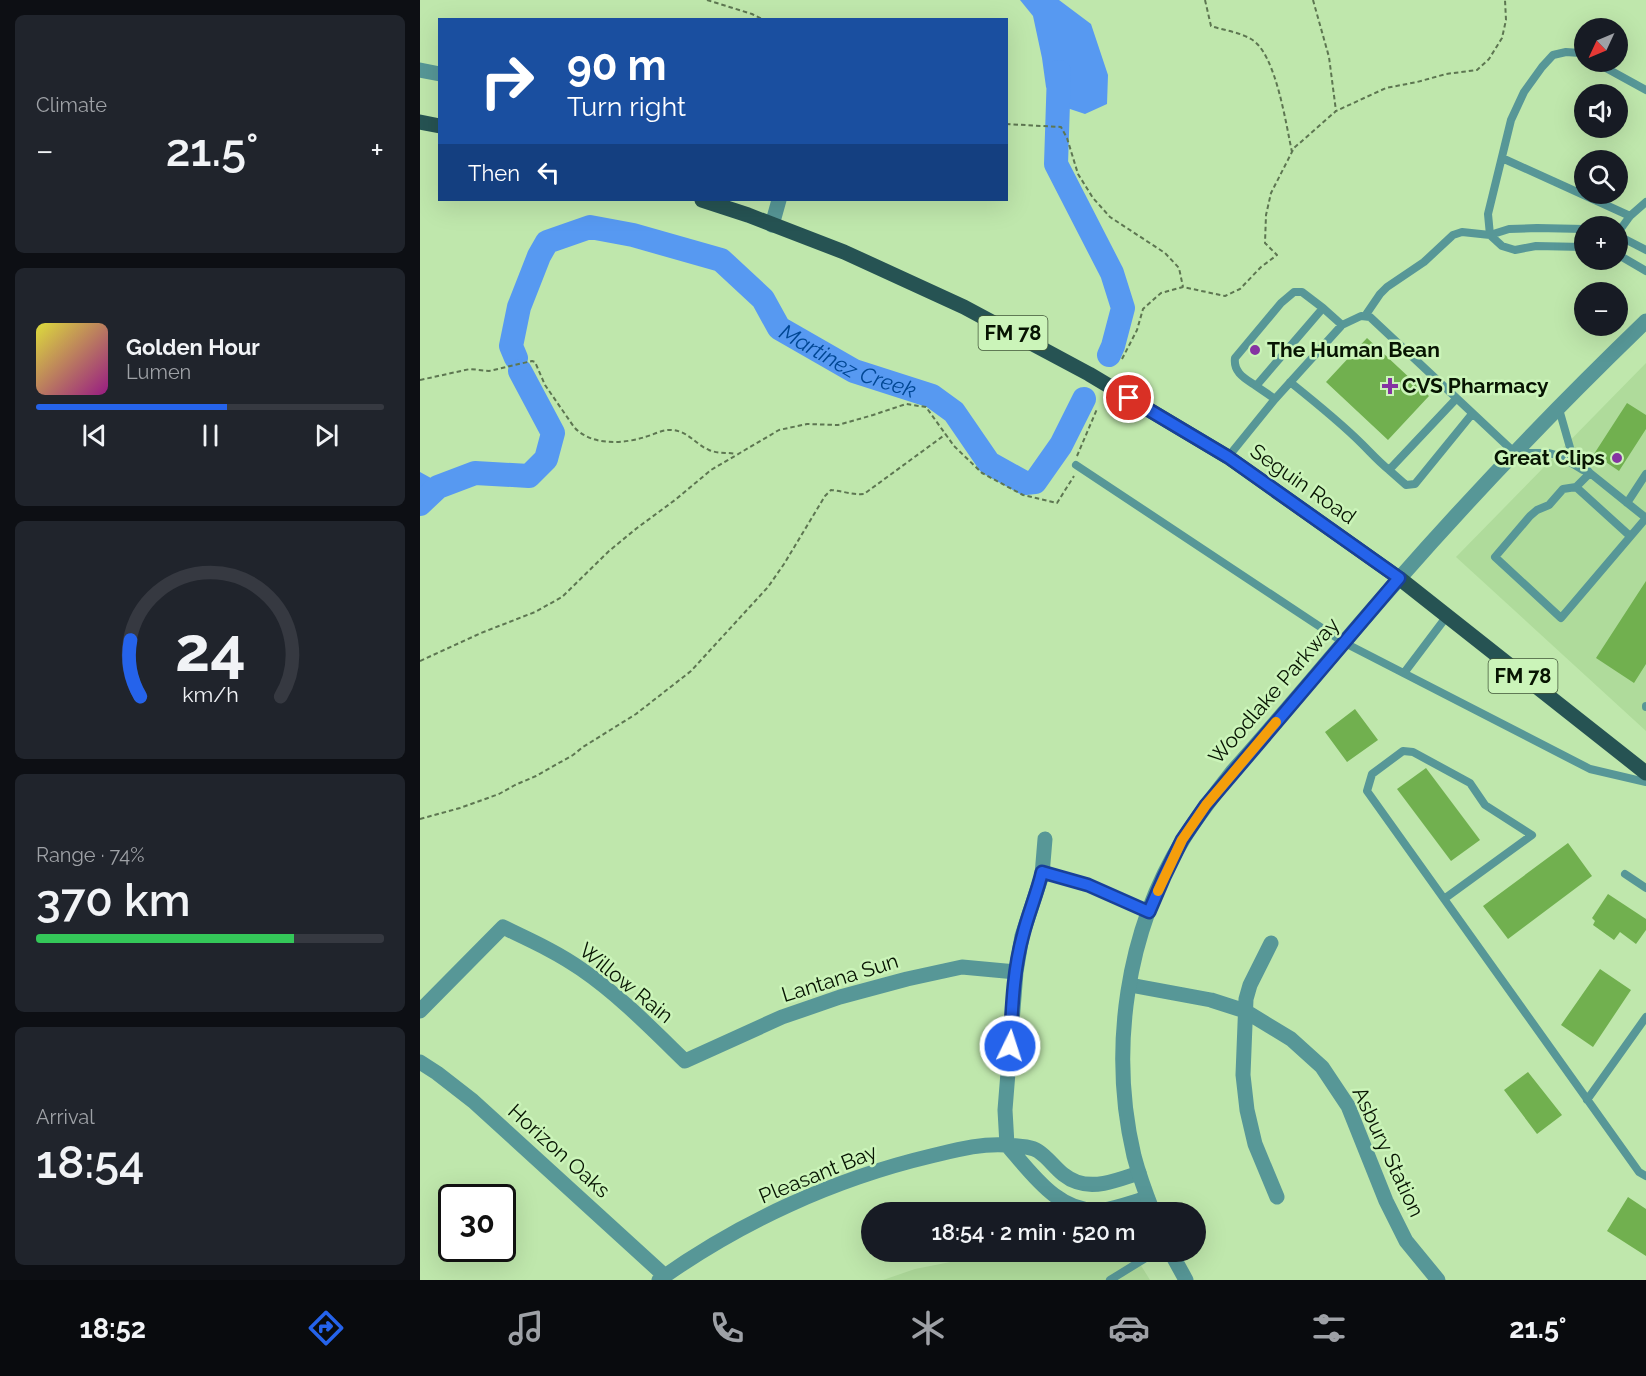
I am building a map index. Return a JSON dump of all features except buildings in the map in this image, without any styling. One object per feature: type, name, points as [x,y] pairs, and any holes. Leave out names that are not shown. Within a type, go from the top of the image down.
[{"type":"main road","points":[[420,122],[438,126]]},
{"type":"main road","name":"Seguin Road","points":[[705,201],[844,252],[964,307],[1089,374],[1228,457],[1399,578],[1646,773]]},
{"type":"street","points":[[420,70],[438,74]]},
{"type":"street","points":[[772,225],[779,201]]},
{"type":"street","name":"Woodlake Parkway","points":[[1149,1202],[1134,1155],[1124,1089],[1125,1018],[1138,945],[1149,912],[1182,840],[1206,805],[1399,578],[1558,408],[1646,321]]},
{"type":"street","points":[[1045,839],[1042,872],[1022,936],[1016,972],[1005,1110],[1007,1145],[1055,1197],[1064,1202]]},
{"type":"street","name":"Willow Rain","points":[[420,1011],[503,927],[547,948],[581,969],[613,994],[685,1061]]},
{"type":"street","points":[[1271,944],[1250,985],[1246,999],[1243,1075],[1247,1110],[1255,1144],[1277,1197]]},
{"type":"street","name":"Lantana Sun","points":[[685,1061],[782,1017],[840,997],[962,967],[1016,972]]},
{"type":"street","name":"Asbury Station","points":[[1130,985],[1211,1000],[1245,1011],[1292,1040],[1322,1067],[1348,1106],[1386,1201],[1406,1241],[1438,1280]]},
{"type":"street","name":"Horizon Oaks","points":[[420,1062],[473,1101],[662,1278]]},
{"type":"street","name":"Pleasant Bay","points":[[662,1278],[746,1226],[825,1190],[904,1163],[970,1147],[989,1144],[1027,1147],[1038,1151],[1057,1170],[1078,1183],[1103,1184],[1139,1173]]},
{"type":"street","points":[[1055,1197],[1067,1177]]},
{"type":"street","points":[[1176,1262],[1186,1280]]},
{"type":"lane","points":[[1574,53],[1553,55],[1524,92],[1511,120],[1488,214],[1490,235],[1502,246],[1515,250],[1536,246],[1574,247]]},
{"type":"lane","points":[[1613,72],[1646,90]]},
{"type":"lane","points":[[1502,158],[1630,216]]},
{"type":"lane","points":[[1628,219],[1646,202]]},
{"type":"lane","points":[[1365,316],[1380,294],[1424,262],[1453,235],[1462,232],[1490,235],[1509,229],[1574,229]]},
{"type":"lane","points":[[1628,241],[1646,250]]},
{"type":"lane","points":[[1628,260],[1646,271]]},
{"type":"lane","points":[[1275,399],[1237,371],[1234,364],[1235,358],[1281,303],[1294,292],[1302,292],[1342,325]]},
{"type":"lane","points":[[1256,386],[1323,308]]},
{"type":"lane","points":[[1228,457],[1275,399],[1342,325],[1360,316],[1365,316],[1370,317],[1515,453],[1552,453],[1560,456],[1590,473],[1646,518],[1561,618],[1495,557],[1537,510],[1549,505],[1563,489],[1576,487],[1590,473]]},
{"type":"lane","points":[[1290,382],[1363,444],[1375,458],[1406,485],[1414,484],[1472,414]]},
{"type":"lane","points":[[1389,471],[1456,399]]},
{"type":"lane","points":[[1558,408],[1571,451],[1590,473]]},
{"type":"lane","points":[[1076,465],[1343,642],[1590,769],[1646,782]]},
{"type":"lane","points":[[1627,503],[1646,474]]},
{"type":"lane","points":[[1576,487],[1630,536]]},
{"type":"lane","points":[[1404,673],[1447,616]]},
{"type":"lane","points":[[1444,899],[1532,836],[1485,805],[1470,783],[1413,752],[1403,752],[1372,774],[1367,791],[1587,1100],[1640,1172],[1646,1176]]},
{"type":"lane","points":[[1042,872],[1088,885],[1149,912]]},
{"type":"lane","points":[[1624,874],[1646,888]]},
{"type":"lane","points":[[1587,1100],[1646,1017]]},
{"type":"lane","points":[[1110,1280],[1139,1262]]},
{"type":"path","points":[[707,0],[758,18]]},
{"type":"path","points":[[1205,0],[1211,26],[1251,39],[1260,47],[1276,81],[1292,152]]},
{"type":"path","points":[[1313,0],[1329,57],[1336,111]]},
{"type":"path","points":[[1122,359],[1137,330],[1143,309],[1161,293],[1183,286],[1225,296],[1240,289],[1261,267],[1277,255],[1265,243],[1266,215],[1271,193],[1292,152],[1307,136],[1336,111],[1386,88],[1446,74],[1477,70],[1489,59],[1502,38],[1506,20],[1505,0]]},
{"type":"path","points":[[1008,124],[1046,125],[1061,128],[1078,174],[1093,198],[1110,217],[1165,253],[1179,268],[1183,286]]},
{"type":"path","points":[[420,380],[470,369],[489,371],[532,361],[535,362],[545,386],[574,427],[585,436],[599,441],[620,443],[668,429],[692,438],[706,449],[720,454],[738,454]]},
{"type":"path","points":[[420,661],[481,633],[535,612],[562,597],[609,551],[711,470],[779,430],[807,424],[838,425],[906,404],[926,407],[954,446],[982,473],[1023,495],[1057,503],[1074,478],[1078,451],[1097,409]]},
{"type":"path","points":[[420,819],[499,794],[573,755],[636,714],[691,671],[755,602],[784,564],[825,496],[831,490],[857,495],[864,494],[946,434]]},
{"type":"shaded area","points":[[1646,363],[1646,731],[1456,557]]},
{"type":"shaded area","points":[[950,1262],[1139,1262],[1150,1280],[883,1280],[915,1269]]},
{"type":"water","points":[[1020,0],[1059,0],[1091,24],[1108,75],[1107,104],[1085,114],[1058,105],[1046,87],[1033,16]]},
{"type":"water","points":[[420,472],[440,483],[420,515]]},
{"type":"waterway","name":"Martinez Creek","points":[[1059,72],[1056,164],[1112,273],[1123,308],[1109,355]]},
{"type":"waterway","name":"Martinez Creek","points":[[516,358],[511,346],[519,307],[539,256],[547,242],[590,227],[633,235],[721,260],[763,299],[779,328],[854,371],[932,396],[954,412],[989,463],[1025,483],[1035,482],[1061,445],[1084,399]]},
{"type":"waterway","name":"Martinez Creek","points":[[420,504],[438,487],[475,473],[529,476],[546,459],[553,433],[520,371]]},
{"type":"slow traffic","points":[[1158,891],[1182,840],[1206,805],[1276,722]]},
{"type":"place","name":"The Human Bean","points":[[1255,350]]},
{"type":"place","name":"CVS Pharmacy","points":[[1390,386]]},
{"type":"place","name":"Great Clips","points":[[1617,458]]},
{"type":"route","points":[[1010,1046],[1012,1003],[1022,936],[1042,872],[1088,885],[1149,912],[1182,840],[1206,805],[1399,578],[1228,457],[1129,398]]}]
